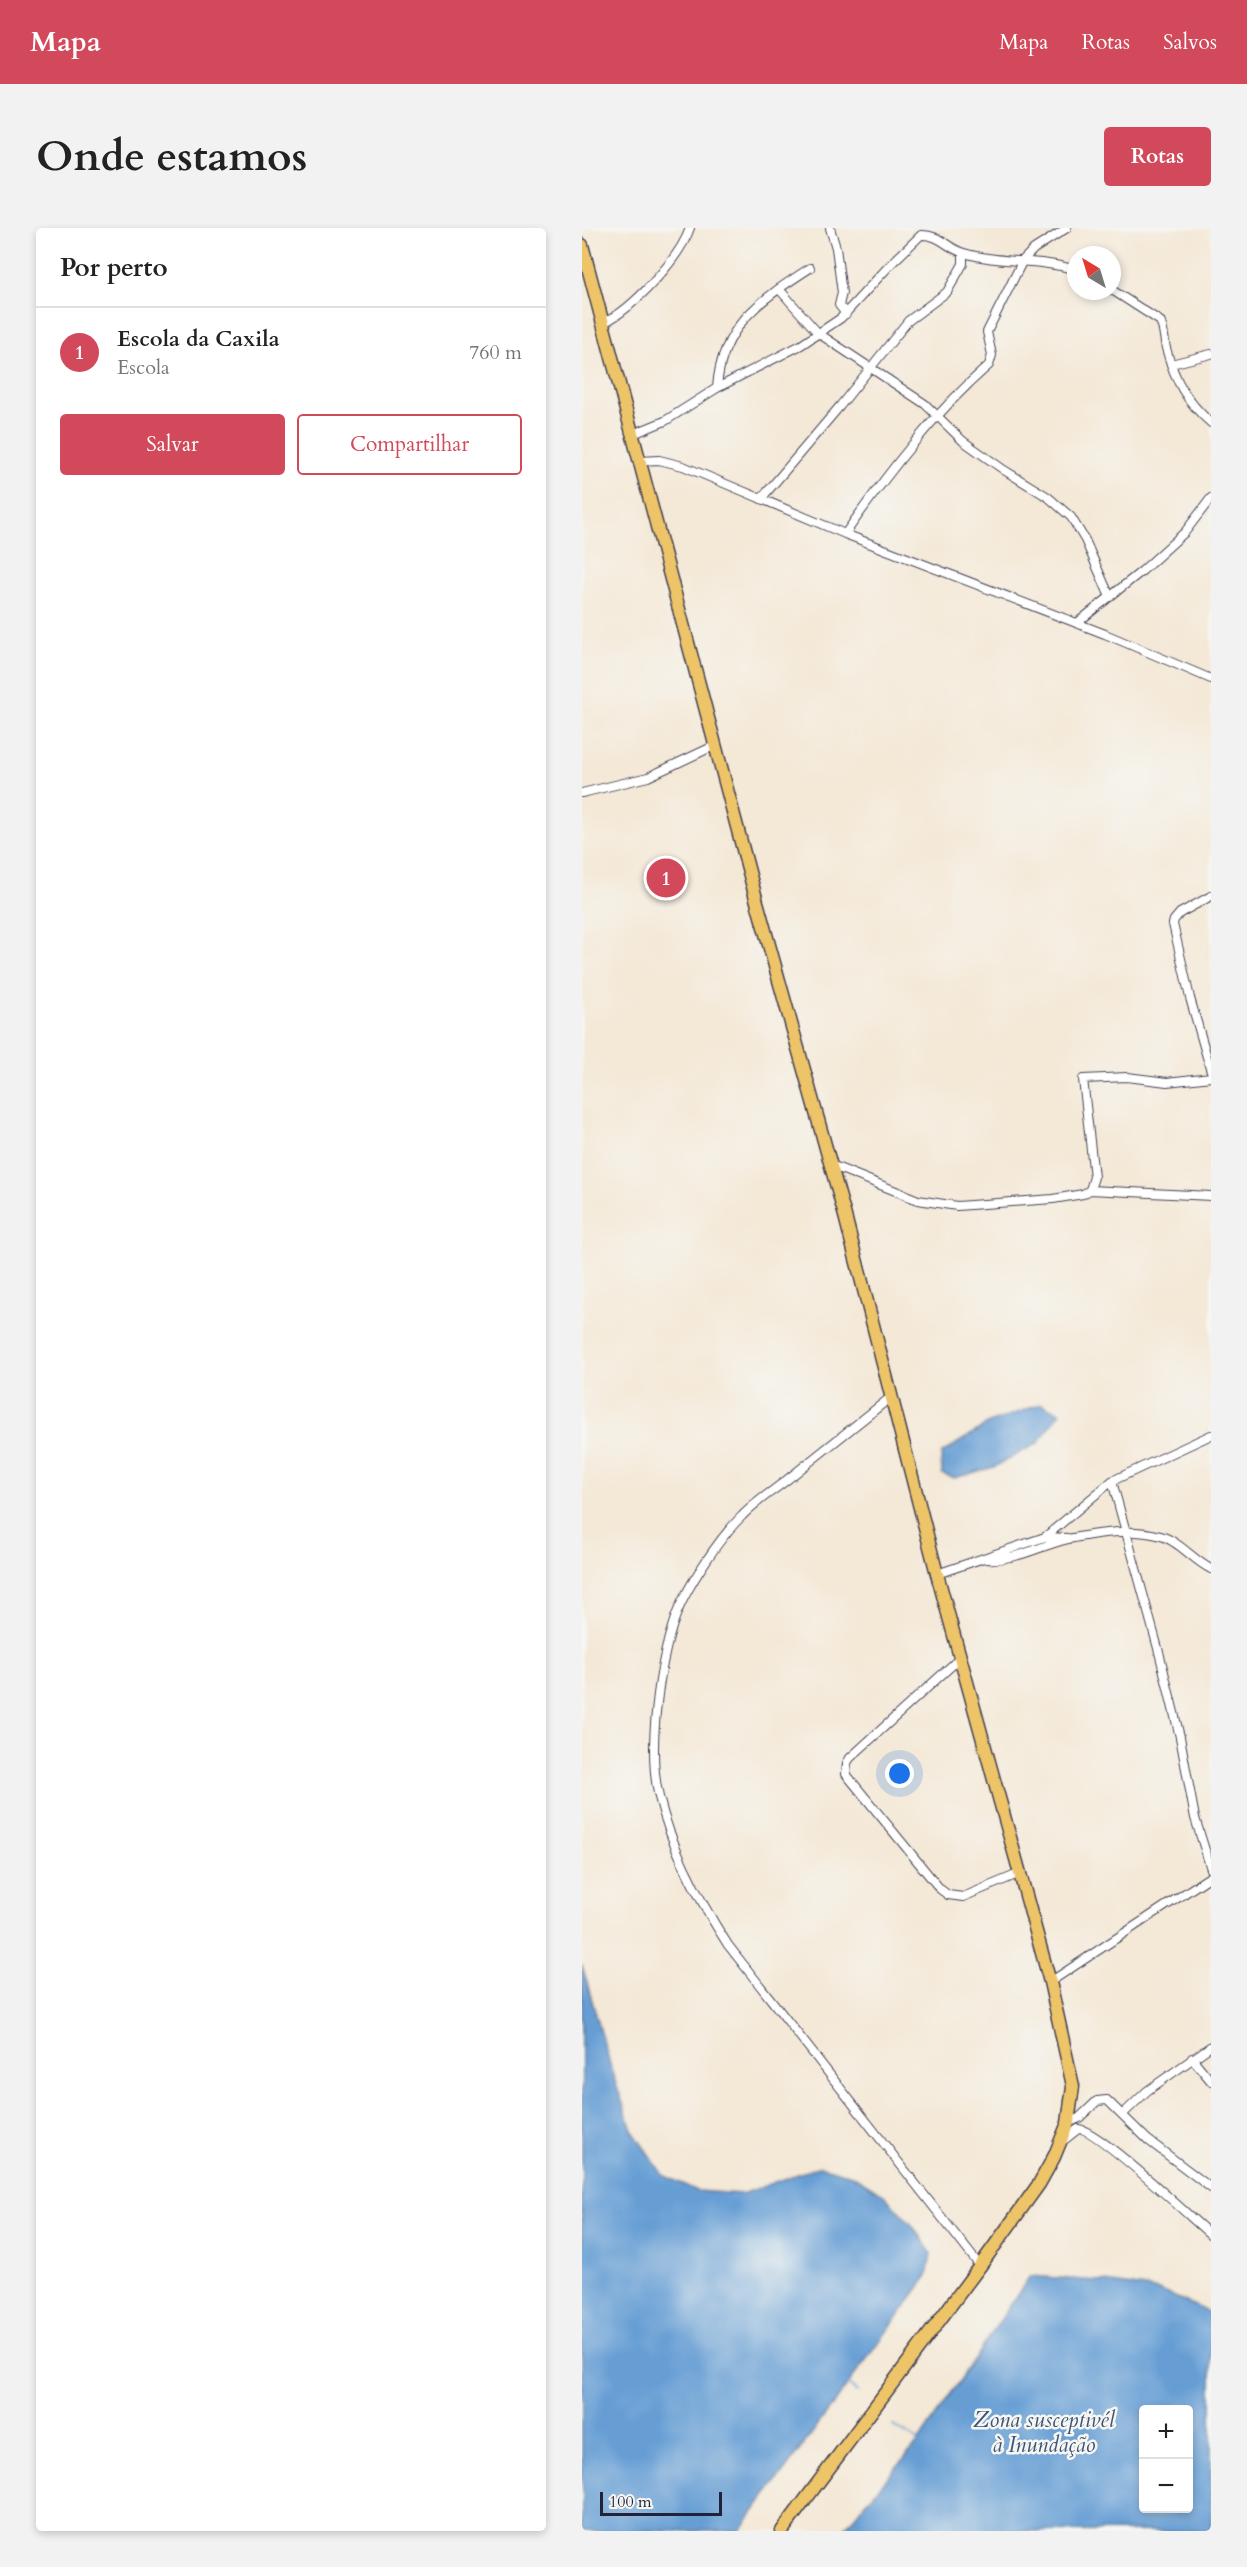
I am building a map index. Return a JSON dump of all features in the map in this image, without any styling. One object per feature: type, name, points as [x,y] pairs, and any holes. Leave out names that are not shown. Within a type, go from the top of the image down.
[{"type":"main road","points":[[582,245],[831,1164],[937,1574],[1018,1874],[1050,1982],[1073,2086],[1068,2123],[1039,2184],[782,2531]]},
{"type":"street","points":[[603,323],[617,317],[672,261],[690,228]]},
{"type":"street","points":[[830,228],[836,248],[842,292],[839,304],[846,314]]},
{"type":"street","points":[[845,534],[881,483],[939,415],[991,361],[987,333],[1023,260],[1034,249],[1067,228]]},
{"type":"street","points":[[633,434],[665,421],[717,388],[801,345],[846,314],[921,234],[935,236],[963,253],[1053,263],[1067,267]]},
{"type":"street","points":[[761,499],[912,316],[947,292],[963,264],[963,253]]},
{"type":"street","points":[[717,388],[718,368],[727,342],[742,320],[779,289],[810,268]]},
{"type":"street","points":[[779,289],[818,333],[939,415],[963,441],[1048,497],[1071,517],[1085,540],[1110,597]]},
{"type":"street","points":[[1121,296],[1160,321],[1172,364],[1191,405],[1211,423]]},
{"type":"street","points":[[1172,364],[1211,354]]},
{"type":"street","points":[[641,461],[659,460],[683,466],[845,534],[1077,623],[1211,679]]},
{"type":"street","points":[[1077,623],[1142,571],[1185,532],[1211,498]]},
{"type":"street","points":[[582,793],[648,777],[716,745]]},
{"type":"street","points":[[1211,896],[1180,913],[1173,924],[1190,998],[1211,1071]]},
{"type":"street","points":[[1090,1190],[1094,1177],[1083,1079],[1128,1077],[1167,1082],[1211,1077]]},
{"type":"street","points":[[831,1164],[918,1200],[957,1206],[1053,1199],[1083,1194],[1090,1190],[1211,1196]]},
{"type":"street","points":[[891,1397],[742,1515],[701,1570],[675,1617],[665,1660],[658,1700],[656,1774],[665,1819],[680,1855],[711,1919],[728,1945],[980,2266]]},
{"type":"street","points":[[1045,1537],[1112,1481],[1211,1435]]},
{"type":"street","points":[[1112,1481],[1127,1530],[1180,1737],[1195,1818],[1211,1869]]},
{"type":"street","points":[[987,1559],[1001,1560],[1069,1539],[1127,1530],[1162,1536],[1211,1569]]},
{"type":"street","points":[[937,1574],[987,1559],[1024,1543],[1045,1537],[1069,1539]]},
{"type":"street","points":[[960,1658],[850,1758],[846,1774],[940,1889],[948,1895],[963,1897],[1018,1874]]},
{"type":"street","points":[[1050,1982],[1211,1876]]},
{"type":"street","points":[[1123,2114],[1147,2091],[1211,2046]]},
{"type":"street","points":[[1192,2058],[1211,2081]]},
{"type":"street","points":[[1068,2123],[1079,2118],[1102,2099],[1107,2100],[1148,2140],[1211,2188]]},
{"type":"street","points":[[1060,2143],[1078,2129],[1088,2130],[1131,2164],[1211,2235]]},
{"type":"water","points":[[1041,1404],[1060,1413],[1038,1443],[994,1467],[954,1478],[942,1474],[941,1454],[989,1423]]},
{"type":"water","points":[[582,1965],[613,2075],[632,2130],[663,2175],[697,2191],[742,2194],[820,2166],[852,2175],[882,2193],[912,2225],[931,2253],[927,2277],[740,2531],[582,2531]]},
{"type":"water","name":"Zona susceptivél à Inundação","points":[[1030,2276],[1098,2281],[1159,2290],[1211,2313],[1211,2531],[842,2531],[919,2441]]},
{"type":"waterway","points":[[847,2382],[857,2392]]},
{"type":"waterway","points":[[894,2426],[919,2441]]},
{"type":"place","name":"Escola da Caxila","points":[[666,878]]}]
